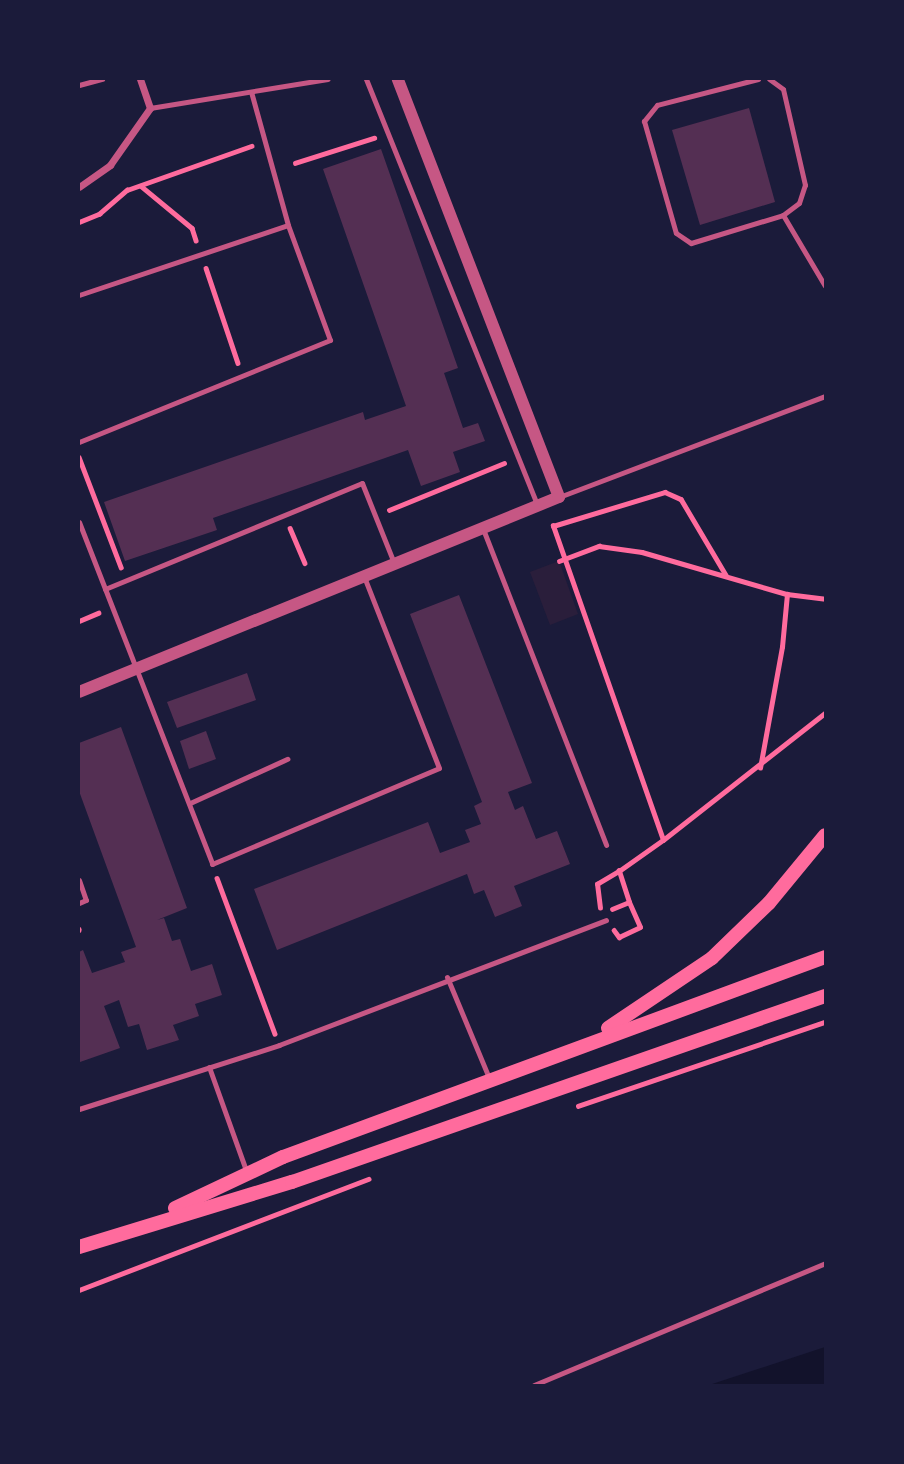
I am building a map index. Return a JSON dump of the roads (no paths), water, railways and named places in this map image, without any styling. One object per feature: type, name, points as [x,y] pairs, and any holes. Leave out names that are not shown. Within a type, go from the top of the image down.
[{"type":"main road","points":[[581,1044],[647,1005],[712,958],[769,903],[825,835]]},
{"type":"main road","points":[[142,1224],[247,1173],[581,1044],[825,957]]},
{"type":"main road","points":[[79,1247],[142,1224],[292,1182],[825,996]]},
{"type":"street","points":[[79,187],[110,165],[150,108],[140,79]]},
{"type":"street","points":[[79,692],[559,497],[398,79]]},
{"type":"lane","points":[[79,85],[102,79]]},
{"type":"lane","points":[[150,108],[328,79]]},
{"type":"lane","points":[[366,79],[538,506]]},
{"type":"lane","points":[[758,79],[657,105],[644,121],[676,233],[691,243],[783,215],[799,203],[805,186],[783,89],[769,79]]},
{"type":"lane","points":[[79,442],[330,340],[288,225],[267,140],[251,92]]},
{"type":"lane","points":[[783,215],[825,286]]},
{"type":"lane","points":[[79,295],[288,225]]},
{"type":"lane","points":[[559,497],[825,396]]},
{"type":"lane","points":[[105,589],[362,483],[395,563]]},
{"type":"lane","points":[[79,522],[212,864],[439,768],[364,577]]},
{"type":"lane","points":[[483,529],[606,845]]},
{"type":"lane","points":[[190,803],[287,759]]},
{"type":"lane","points":[[79,880],[86,900],[79,903]]},
{"type":"lane","points":[[79,1109],[279,1045],[447,977],[606,920]]},
{"type":"lane","points":[[447,977],[490,1080]]},
{"type":"lane","points":[[209,1067],[247,1173]]},
{"type":"lane","points":[[534,1385],[825,1264]]}]
